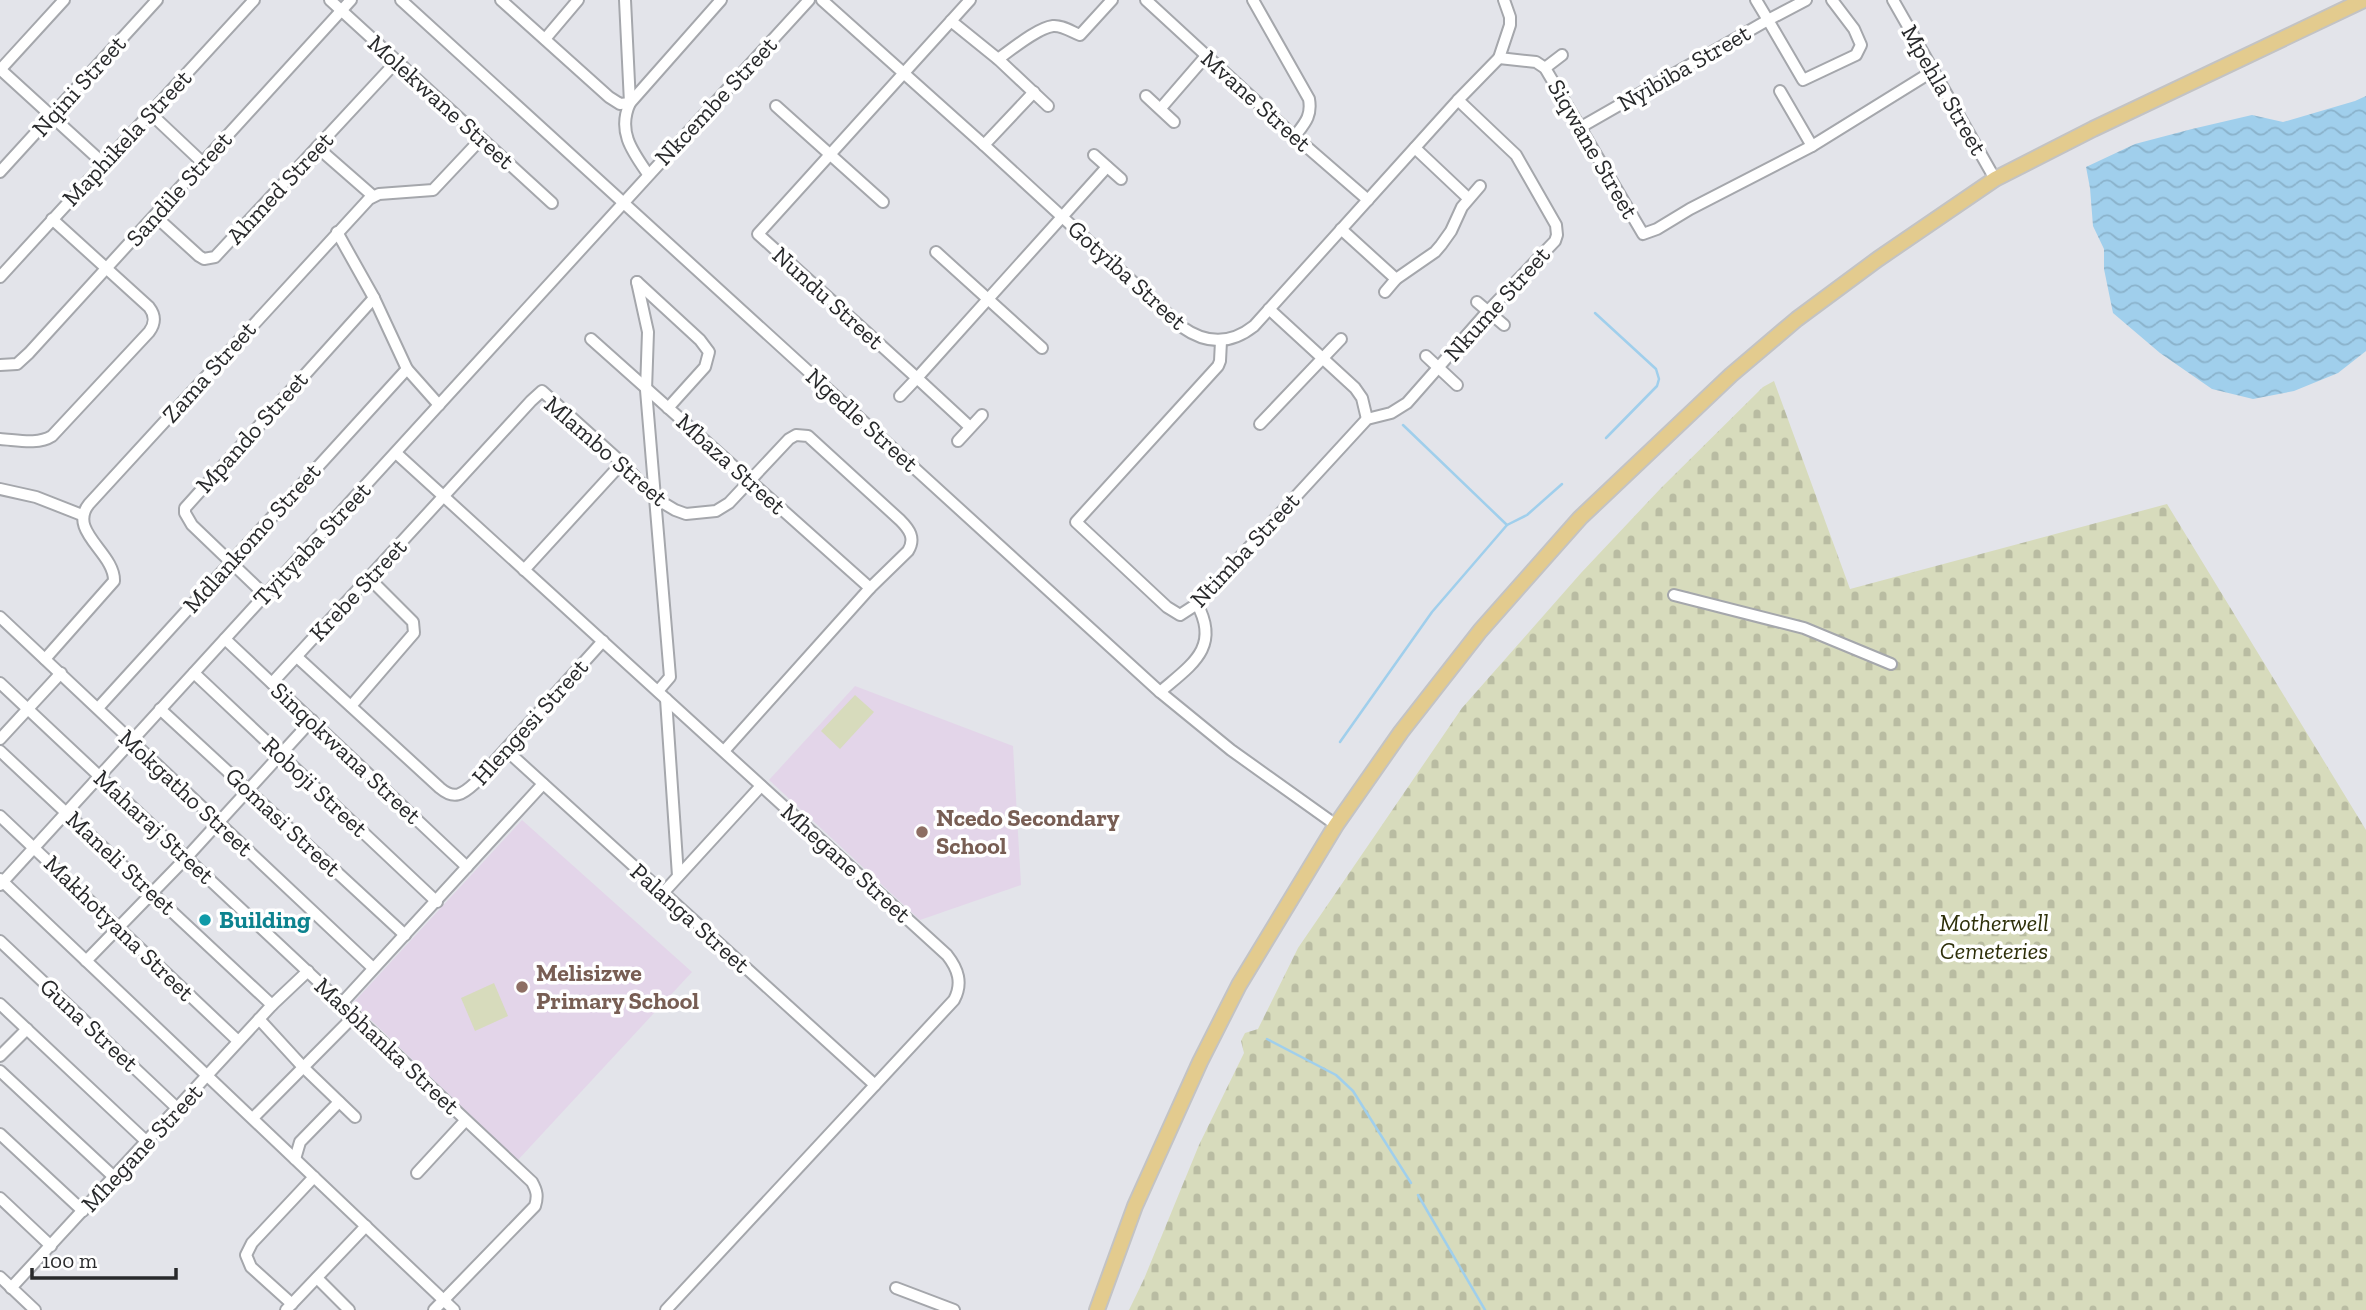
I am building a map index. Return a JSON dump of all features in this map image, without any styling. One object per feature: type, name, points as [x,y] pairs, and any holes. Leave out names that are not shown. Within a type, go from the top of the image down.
[{"type":"main road","points":[[1097,1310],[1135,1206],[1200,1062],[1239,985],[1336,825],[1401,732],[1480,631],[1580,518],[1731,375],[1797,319],[1878,259],[1995,179],[2093,129],[2364,0]]},
{"type":"street","points":[[64,0],[0,70],[103,163]]},
{"type":"street","name":"Nqini Street","points":[[0,172],[157,0]]},
{"type":"street","name":"Maphikela Street","points":[[0,277],[254,0]]},
{"type":"street","name":"Molekwane Street","points":[[330,0],[552,203]]},
{"type":"street","name":"Sandile Street","points":[[0,365],[17,364],[23,360],[351,0]]},
{"type":"street","name":"Ngedle Street","points":[[401,0],[1160,692],[1231,750],[1336,825]]},
{"type":"street","points":[[501,0],[609,97],[620,104],[630,103]]},
{"type":"street","points":[[545,40],[578,0]]},
{"type":"street","points":[[625,0],[630,103]]},
{"type":"street","points":[[648,174],[634,154],[623,117],[630,103],[721,0]]},
{"type":"street","name":"Nkcembe Street","points":[[623,202],[808,0]]},
{"type":"street","name":"Gotyiba Street","points":[[822,0],[1182,327],[1204,340],[1221,341]]},
{"type":"street","name":"Nundu Street","points":[[970,0],[758,234],[970,427]]},
{"type":"street","points":[[998,59],[1043,29],[1052,26],[1060,26],[1080,35],[1112,0]]},
{"type":"street","name":"Mvane Street","points":[[1146,0],[1368,200]]},
{"type":"street","points":[[1253,0],[1309,99],[1309,119],[1295,136]]},
{"type":"street","points":[[1221,341],[1244,334],[1269,309],[1499,58],[1510,24],[1504,0]]},
{"type":"street","name":"Nyibiba Street","points":[[1581,127],[1768,20],[1756,0]]},
{"type":"street","points":[[1806,0],[1768,20],[1803,80],[1856,55],[1861,45],[1854,29],[1832,0]]},
{"type":"street","name":"Mpehla Street","points":[[1893,0],[1995,179]]},
{"type":"street","points":[[951,21],[998,59],[1048,106]]},
{"type":"street","points":[[1545,68],[1562,55]]},
{"type":"street","points":[[1161,108],[1206,56]]},
{"type":"street","name":"Siqwane Street","points":[[1499,58],[1530,61],[1545,68],[1643,234],[1812,146]]},
{"type":"street","name":"Ahmed Street","points":[[155,216],[199,256],[204,259],[215,257],[396,62]]},
{"type":"street","points":[[1780,92],[1812,146],[1933,71]]},
{"type":"street","points":[[984,145],[1034,92]]},
{"type":"street","points":[[1146,96],[1174,122]]},
{"type":"street","name":"Nkume Street","points":[[1367,419],[1391,414],[1402,408],[1488,311],[1555,241],[1557,231],[1552,218],[1516,155],[1458,100]]},
{"type":"street","points":[[776,106],[883,202]]},
{"type":"street","points":[[150,113],[203,163]]},
{"type":"street","points":[[317,147],[373,196],[433,190],[481,139]]},
{"type":"street","points":[[1415,148],[1468,198]]},
{"type":"street","points":[[1094,155],[1121,179]]},
{"type":"street","points":[[900,396],[1107,167]]},
{"type":"street","points":[[1385,292],[1396,279],[1435,252],[1451,231],[1457,214],[1480,186]]},
{"type":"street","name":"Zama Street","points":[[82,514],[337,232],[373,196]]},
{"type":"street","name":"Tyityaba Street","points":[[1,882],[623,202]]},
{"type":"street","points":[[0,439],[36,441],[52,436],[153,327],[154,317],[149,307],[52,219]]},
{"type":"street","points":[[1341,229],[1396,279]]},
{"type":"street","points":[[337,232],[374,298],[407,369],[439,405]]},
{"type":"street","points":[[936,252],[1042,348]]},
{"type":"street","points":[[668,408],[705,368],[709,352],[700,340],[637,282],[648,332],[646,390],[670,677],[662,695],[678,876]]},
{"type":"street","name":"Mpando Street","points":[[265,595],[191,524],[185,508],[374,298]]},
{"type":"street","points":[[1477,302],[1504,324]]},
{"type":"street","points":[[1269,309],[1360,393],[1367,419]]},
{"type":"street","name":"Mbaza Street","points":[[591,339],[870,588]]},
{"type":"street","points":[[1260,424],[1341,339]]},
{"type":"street","name":"Ntimba Street","points":[[1221,341],[1218,366],[1076,522],[1175,613],[1186,613],[1197,604],[1367,419]]},
{"type":"street","points":[[1426,356],[1457,385]]},
{"type":"street","name":"Mdlankomo Street","points":[[99,708],[407,369]]},
{"type":"street","name":"Mlambo Street","points":[[444,497],[542,391],[622,463],[655,498],[686,514],[716,511],[729,503],[789,439],[796,435],[808,436],[900,520],[911,533],[912,544],[724,751]]},
{"type":"street","points":[[958,441],[982,415]]},
{"type":"street","name":"Mhegane Street","points":[[396,453],[947,955],[957,973],[959,990],[954,1000],[667,1310]]},
{"type":"street","points":[[524,570],[622,463]]},
{"type":"street","points":[[0,489],[27,494],[82,514],[84,528],[113,572],[114,581],[45,659]]},
{"type":"street","name":"Krebe Street","points":[[272,683],[444,497]]},
{"type":"street","points":[[351,706],[414,633],[413,622],[369,578]]},
{"type":"street","points":[[1674,595],[1804,628],[1891,664]]},
{"type":"street","points":[[1160,692],[1194,662],[1207,641],[1206,622],[1197,604]]},
{"type":"street","name":"Mokgatho Street","points":[[0,617],[373,968]]},
{"type":"street","name":"Sinqokwana Street","points":[[225,639],[467,867]]},
{"type":"street","name":"Hlengesi Street","points":[[297,657],[440,788],[451,795],[460,796],[506,750],[603,641]]},
{"type":"street","points":[[0,739],[61,673]]},
{"type":"street","name":"Roboji Street","points":[[194,673],[437,902]]},
{"type":"street","name":"Maharaj Street","points":[[0,683],[308,971]]},
{"type":"street","name":"Gomasi Street","points":[[160,709],[405,935]]},
{"type":"street","points":[[86,961],[187,857],[312,720]]},
{"type":"street","name":"Palanga Street","points":[[506,750],[875,1085]]},
{"type":"street","name":"Maneli Street","points":[[0,751],[272,1004]]},
{"type":"street","points":[[342,1003],[543,784]]},
{"type":"street","points":[[663,893],[761,786]]},
{"type":"street","name":"Makhotyana Street","points":[[0,816],[239,1041]]},
{"type":"street","name":"Mhegane Street","points":[[1,882],[454,1310]]},
{"type":"street","name":"Guna Street","points":[[0,941],[178,1109]]},
{"type":"street","points":[[208,1076],[272,1004],[308,971]]},
{"type":"street","name":"Masbhanka Street","points":[[308,971],[531,1182],[536,1190],[538,1199],[528,1216],[444,1300]]},
{"type":"street","points":[[0,1004],[147,1142]]},
{"type":"street","points":[[253,1118],[355,1016]]},
{"type":"street","points":[[259,1019],[303,1067],[355,1117]]},
{"type":"street","points":[[0,1056],[27,1029]]},
{"type":"street","points":[[0,1072],[114,1177]]},
{"type":"street","name":"Mhegane Street","points":[[11,1288],[208,1076]]},
{"type":"street","points":[[295,1159],[300,1142],[339,1102]]},
{"type":"street","name":"Masbhanka Street","points":[[417,1173],[466,1121]]},
{"type":"street","points":[[0,1134],[83,1211]]},
{"type":"street","points":[[314,1177],[252,1243],[246,1255],[251,1267],[289,1307],[366,1226]]},
{"type":"street","points":[[0,1198],[51,1246]]},
{"type":"street","points":[[0,1277],[34,1310]]},
{"type":"street","points":[[317,1278],[349,1310]]},
{"type":"street","points":[[896,1288],[954,1310]]},
{"type":"street","points":[[434,1310],[444,1300]]},
{"type":"shaded area","name":"Ncedo Secondary School","points":[[855,686],[1013,746],[1021,885],[920,920],[769,780]]},
{"type":"shaded area","name":"Melisizwe Primary School","points":[[522,820],[692,972],[518,1160],[353,1003]]},
{"type":"green space","name":"Motherwell Cemeteries","points":[[1774,381],[1850,589],[2167,504],[2366,830],[2366,1310],[1129,1310],[1199,1145],[1244,1053],[1241,1041],[1245,1033],[1258,1029],[1298,948],[1462,708],[1581,573],[1661,488],[1763,387]]},
{"type":"green space","points":[[855,695],[874,712],[840,749],[821,731]]},
{"type":"green space","points":[[494,983],[508,1016],[475,1031],[461,998]]},
{"type":"water","points":[[2366,96],[2366,351],[2338,373],[2294,391],[2253,399],[2212,389],[2160,353],[2113,313],[2104,269],[2104,249],[2093,226],[2086,167],[2135,144],[2192,129],[2252,115],[2283,122]]},
{"type":"waterway","points":[[1595,313],[1656,369],[1659,379],[1657,386],[1606,438]]},
{"type":"waterway","points":[[1340,742],[1432,612],[1507,525],[1403,425]]},
{"type":"waterway","points":[[1507,525],[1527,515],[1562,484]]},
{"type":"waterway","points":[[1267,1039],[1336,1075],[1353,1091],[1411,1183]]},
{"type":"waterway","points":[[1418,1195],[1485,1310]]},
{"type":"place","name":"Ncedo Secondary School","points":[[922,832]]},
{"type":"place","name":"Building","points":[[205,920]]},
{"type":"place","name":"Melisizwe Primary School","points":[[522,987]]}]
